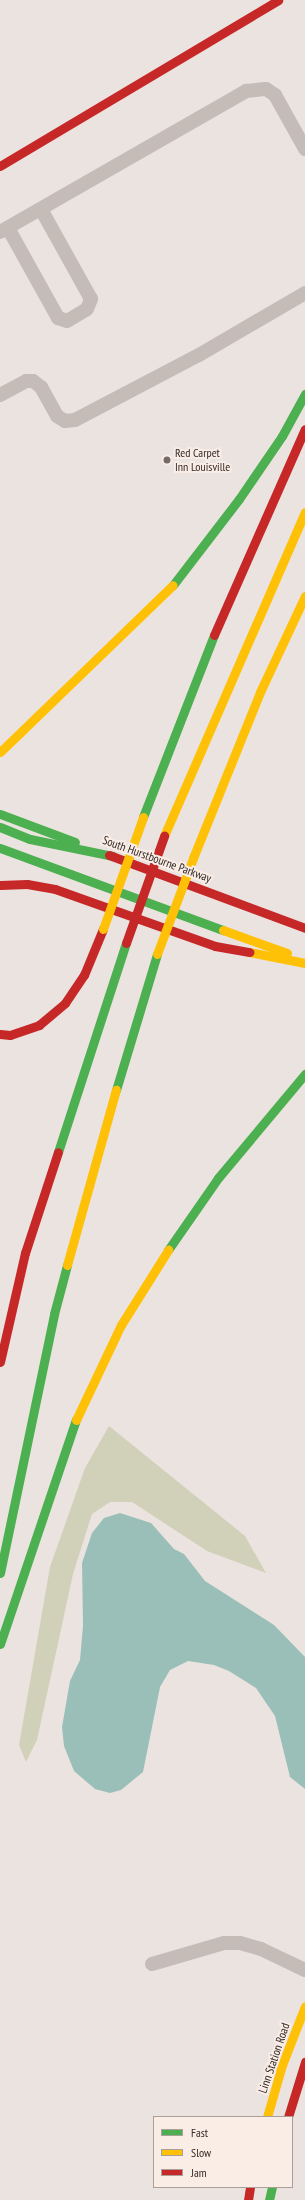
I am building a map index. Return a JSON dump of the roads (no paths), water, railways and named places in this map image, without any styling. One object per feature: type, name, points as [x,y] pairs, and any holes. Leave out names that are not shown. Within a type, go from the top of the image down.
[{"type":"main road","points":[[0,166],[278,0]]},
{"type":"main road","points":[[0,752],[167,592],[203,549],[239,499],[282,436],[305,394]]},
{"type":"main road","points":[[0,1034],[10,1035],[39,1025],[65,1003],[84,975],[103,929],[143,817],[226,606],[305,429]]},
{"type":"main road","points":[[0,1362],[26,1253],[126,943],[164,836],[305,512]]},
{"type":"main road","points":[[0,1573],[13,1503],[54,1314],[120,1070],[157,954],[193,858],[260,692],[305,596]]},
{"type":"main road","name":"South Hurstbourne Parkway","points":[[0,814],[305,928]]},
{"type":"main road","points":[[0,827],[30,839],[113,856]]},
{"type":"main road","points":[[0,848],[106,889],[305,959]]},
{"type":"main road","points":[[0,885],[27,884],[55,889],[215,946],[305,962]]},
{"type":"main road","points":[[0,1644],[69,1438],[93,1381],[121,1326],[179,1232],[218,1178],[305,1074]]},
{"type":"main road","name":"Linn Station Road","points":[[267,2116],[282,2064],[305,2006]]},
{"type":"main road","points":[[288,2116],[305,2062]]},
{"type":"main road","points":[[248,2200],[250,2188]]},
{"type":"main road","points":[[269,2200],[272,2188]]},
{"type":"street","points":[[42,209],[91,299],[87,309],[67,321],[58,318],[4,230],[246,91],[266,89],[275,96],[305,149]]},
{"type":"street","points":[[0,395],[26,381],[33,382],[42,387],[57,416],[65,421],[75,420],[199,355],[305,293]]},
{"type":"street","points":[[152,1964],[224,1943],[240,1943],[260,1949],[305,1970]]},
{"type":"water","points":[[120,1513],[151,1523],[174,1549],[184,1554],[205,1581],[274,1625],[305,1657],[305,1789],[290,1777],[275,1716],[256,1688],[229,1671],[214,1665],[188,1661],[170,1670],[160,1687],[143,1772],[121,1790],[110,1793],[95,1789],[74,1771],[64,1746],[62,1727],[70,1681],[80,1660],[83,1626],[82,1563],[92,1533],[104,1518]]},
{"type":"place","name":"Red Carpet Inn Louisville","points":[[167,460]]}]
